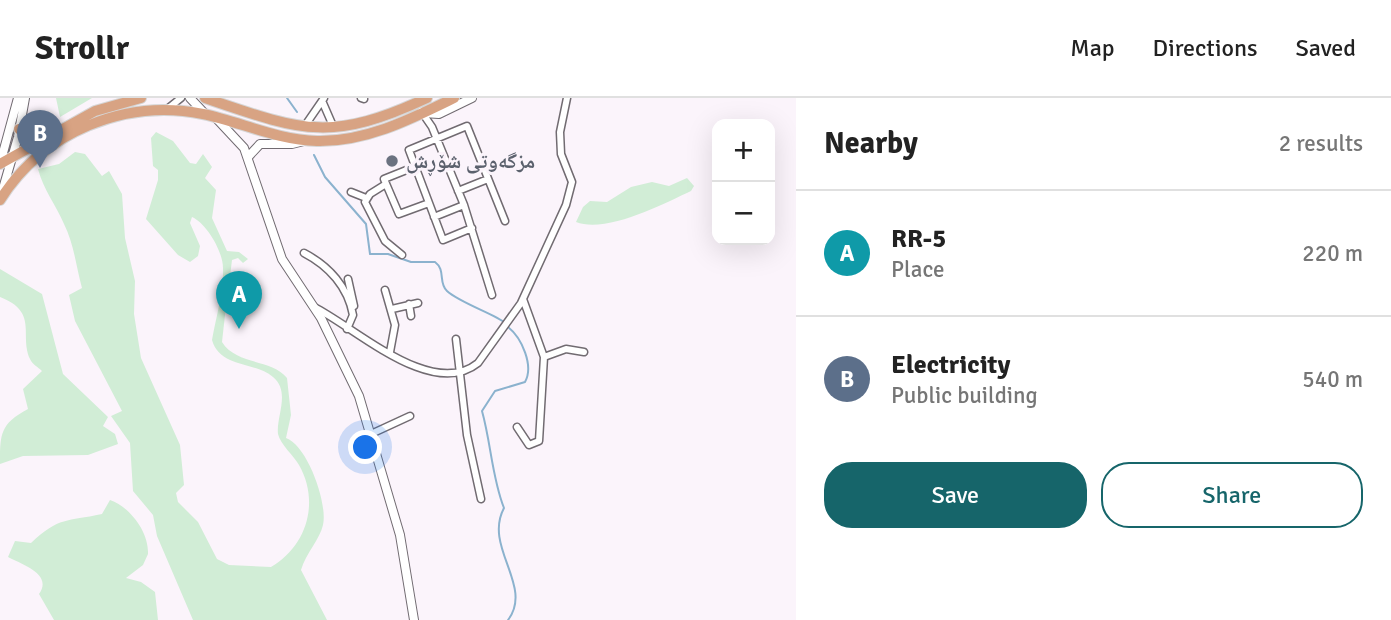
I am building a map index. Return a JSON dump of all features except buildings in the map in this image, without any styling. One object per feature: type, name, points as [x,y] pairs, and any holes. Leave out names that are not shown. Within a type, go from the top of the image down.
[{"type":"highway","points":[[4,163],[42,138],[121,100],[141,98]]},
{"type":"highway","points":[[205,98],[303,128],[335,129],[387,117],[427,98]]},
{"type":"highway","points":[[220,98],[232,107]]},
{"type":"highway","points":[[0,199],[23,168],[55,144],[98,121],[123,113],[166,110],[211,116],[274,135],[306,140],[347,138],[378,131],[454,98]]},
{"type":"highway","points":[[15,129],[27,136],[42,138]]},
{"type":"highway","points":[[4,163],[23,168]]},
{"type":"street","points":[[15,129],[18,98]]},
{"type":"street","points":[[0,199],[4,163],[25,98]]},
{"type":"street","points":[[166,110],[181,98]]},
{"type":"street","points":[[190,98],[237,139],[248,157],[282,259],[313,306],[349,375],[371,434],[400,535],[414,620]]},
{"type":"street","points":[[423,113],[439,114],[472,98]]},
{"type":"street","points":[[313,306],[348,329],[426,372],[460,372],[478,363],[523,299],[557,230],[571,191],[571,174],[561,153],[560,143],[567,98]]},
{"type":"street","points":[[303,128],[324,100]]},
{"type":"street","points":[[324,100],[327,118],[335,129]]},
{"type":"street","points":[[416,103],[436,138],[464,205],[492,295]]},
{"type":"street","points":[[472,228],[443,240],[409,150],[467,126],[505,221]]},
{"type":"street","points":[[0,129],[15,129]]},
{"type":"street","points":[[248,157],[260,144],[292,144],[306,140]]},
{"type":"street","points":[[414,167],[384,179],[386,184],[399,214],[429,203]]},
{"type":"street","points":[[458,191],[488,179]]},
{"type":"street","points":[[366,198],[386,184]]},
{"type":"street","points":[[351,192],[366,198]]},
{"type":"street","points":[[366,198],[366,206],[386,241],[402,255]]},
{"type":"street","points":[[434,217],[464,205]]},
{"type":"street","points":[[304,253],[330,268],[352,311]]},
{"type":"street","points":[[348,279],[352,311],[348,329]]},
{"type":"street","points":[[385,290],[396,332],[390,352]]},
{"type":"street","points":[[517,427],[529,445],[539,441],[544,356],[523,299]]},
{"type":"street","points":[[392,309],[418,303]]},
{"type":"street","points":[[409,304],[411,316]]},
{"type":"street","points":[[456,338],[467,435],[481,499]]},
{"type":"street","points":[[544,356],[565,349],[584,352]]},
{"type":"street","points":[[371,434],[410,416]]},
{"type":"green space","points":[[56,98],[92,98],[60,117]]},
{"type":"green space","points":[[156,132],[173,141],[190,163],[196,164],[203,154],[212,167],[205,178],[216,190],[212,218],[227,251],[239,252],[248,259],[243,263],[238,258],[232,260],[230,276],[235,279],[235,284],[228,288],[222,342],[236,355],[272,368],[287,378],[291,415],[286,438],[294,443],[308,463],[319,490],[324,515],[321,530],[301,570],[327,620],[193,620],[157,536],[153,515],[133,491],[130,443],[111,416],[122,411],[75,321],[69,295],[82,288],[74,255],[61,217],[38,169],[59,164],[75,152],[85,154],[102,176],[109,171],[122,194],[125,238],[135,281],[134,314],[141,358],[180,445],[184,485],[176,493],[178,502],[198,522],[217,559],[229,565],[271,567],[294,547],[306,522],[309,508],[305,479],[278,434],[282,397],[278,383],[257,368],[222,355],[212,340],[223,277],[222,261],[213,238],[203,225],[192,217],[190,223],[200,246],[198,256],[190,262],[178,255],[146,219],[158,180],[158,170],[153,166],[151,138]]},
{"type":"green space","points":[[687,178],[694,186],[691,191],[650,210],[603,224],[588,225],[576,222],[583,207],[590,201],[607,202],[631,187],[652,182],[669,186]]},
{"type":"green space","points":[[0,269],[42,294],[63,374],[108,417],[103,426],[115,434],[118,444],[88,455],[23,456],[0,464],[1,437],[7,425],[28,409],[23,389],[42,371],[30,359],[27,350],[24,317],[12,303],[0,297]]},
{"type":"green space","points":[[110,500],[125,508],[142,529],[148,554],[143,565],[126,578],[141,582],[155,592],[158,620],[54,620],[39,594],[42,581],[39,576],[8,557],[15,541],[31,543],[57,524],[102,514]]},
{"type":"waterway","points":[[287,98],[297,112]]},
{"type":"waterway","points":[[314,155],[325,177],[366,224],[370,254],[388,254],[411,262],[435,262],[447,291],[505,323]]},
{"type":"waterway","points":[[508,327],[518,338],[525,353],[528,368],[525,382],[495,391],[482,411],[504,508],[499,523],[499,537],[515,594],[514,607],[508,620]]},
{"type":"place","name":"مزگەوتی شۆڕش","points":[[392,161]]},
{"type":"place","name":"Electricity","points":[[40,168]]},
{"type":"place","name":"RR-5","points":[[239,329]]}]
